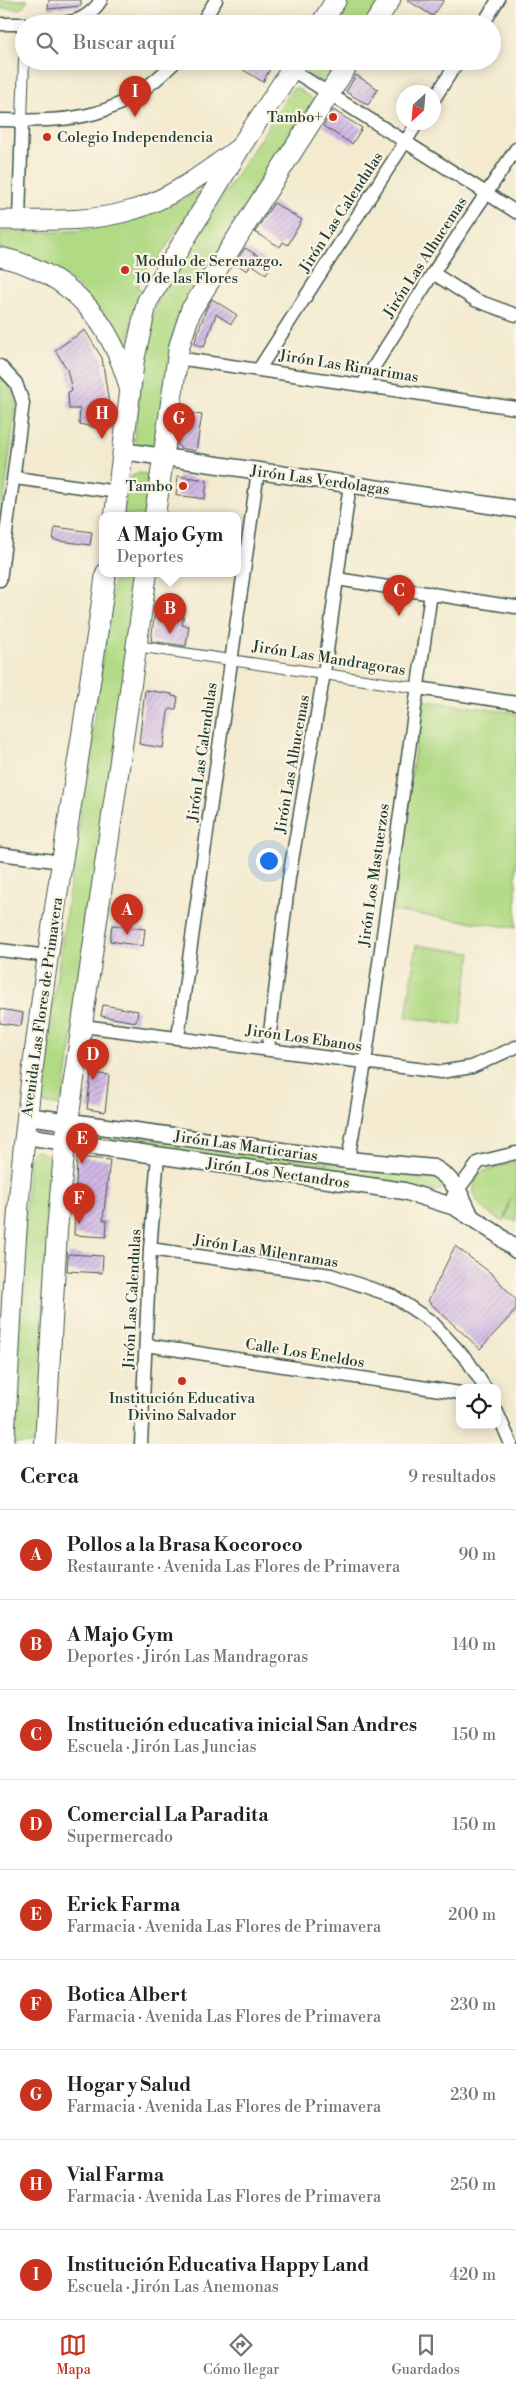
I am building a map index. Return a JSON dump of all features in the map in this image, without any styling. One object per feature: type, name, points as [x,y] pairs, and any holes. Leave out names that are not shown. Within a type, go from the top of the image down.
[{"type":"main road","points":[[327,15],[336,0]]},
{"type":"main road","points":[[380,15],[390,0]]},
{"type":"main road","points":[[115,512],[141,320],[147,302],[241,146],[291,70]]},
{"type":"main road","points":[[155,512],[177,358],[183,331],[199,296],[344,70]]},
{"type":"main road","points":[[0,220],[84,219],[134,210],[162,198],[200,176],[241,146]]},
{"type":"main road","points":[[0,257],[48,274],[83,300],[116,349],[130,394]]},
{"type":"main road","name":"Avenida Las Flores de Primavera","points":[[4,1444],[5,1350],[26,1126],[48,956],[105,577]]},
{"type":"main road","points":[[45,1444],[57,1231],[65,1142],[146,577]]},
{"type":"street","points":[[87,15],[101,0]]},
{"type":"street","points":[[207,15],[216,0]]},
{"type":"street","points":[[489,15],[498,0]]},
{"type":"street","points":[[0,24],[15,24]]},
{"type":"street","points":[[19,220],[24,70]]},
{"type":"street","points":[[0,120],[60,120],[90,116],[111,109],[156,82],[167,70]]},
{"type":"street","points":[[299,70],[329,94],[516,212]]},
{"type":"street","points":[[441,88],[452,70]]},
{"type":"street","name":"Jirón Las Calendulas","points":[[259,369],[413,130]]},
{"type":"street","name":"Jirón Las Alhucemas","points":[[363,384],[433,273],[516,149]]},
{"type":"street","points":[[433,273],[475,300],[516,315]]},
{"type":"street","name":"Jirón Las Rimarimas","points":[[177,358],[516,408]]},
{"type":"street","points":[[0,366],[16,383],[23,403],[15,478],[0,580]]},
{"type":"street","name":"Jirón Las Verdolagas","points":[[123,452],[516,509]]},
{"type":"street","name":"Jirón Las Calendulas","points":[[178,1037],[258,471]]},
{"type":"street","points":[[15,478],[118,492]]},
{"type":"street","name":"Jirón Las Alhucemas","points":[[268,1049],[289,878],[324,673],[350,484]]},
{"type":"street","points":[[337,579],[516,607]]},
{"type":"street","name":"Jirón Los Mastuerzos","points":[[348,1160],[364,1063],[431,593]]},
{"type":"street","name":"Jirón Las Mandragoras","points":[[137,646],[516,703]]},
{"type":"street","points":[[0,854],[62,862]]},
{"type":"street","points":[[0,950],[48,956]]},
{"type":"street","name":"Jirón Los Ebanos","points":[[83,1026],[441,1072],[472,1067],[516,1047]]},
{"type":"street","name":"Jirón Las Marticarias","points":[[26,1126],[69,1121],[348,1160],[434,1168],[445,1174],[459,1189],[470,1215]]},
{"type":"street","name":"Jirón Los Nectandros","points":[[26,1126],[65,1142],[404,1191],[446,1203],[470,1215],[516,1250]]},
{"type":"street","points":[[446,1203],[479,1162],[516,1153]]},
{"type":"street","name":"Jirón Las Calendulas","points":[[141,1444],[150,1249],[158,1156]]},
{"type":"street","name":"Jirón Las Milenramas","points":[[150,1249],[331,1275],[393,1296],[432,1322],[468,1361],[482,1384]]},
{"type":"street","name":"Calle Los Eneldos","points":[[146,1345],[456,1392]]},
{"type":"street","points":[[501,1421],[511,1444]]},
{"type":"green space","points":[[0,0],[28,0],[21,9],[0,8]]},
{"type":"green space","points":[[349,0],[381,0],[372,15],[340,15]]},
{"type":"green space","points":[[305,70],[336,70],[326,86]]},
{"type":"green space","points":[[297,88],[314,100],[193,293],[158,445],[153,448],[138,444],[134,440],[147,335],[159,296],[292,89]]},
{"type":"green space","points":[[203,189],[154,266],[149,264],[137,287],[142,290],[136,306],[126,351],[88,298],[61,272],[45,262],[0,248],[0,232],[61,232],[92,229],[122,223],[163,208]]},
{"type":"green space","points":[[0,373],[8,380],[16,403],[0,532]]},
{"type":"green space","points":[[137,473],[148,474],[152,477],[149,512],[123,512],[128,479]]},
{"type":"green space","points":[[114,577],[140,577],[62,1106],[39,1101]]},
{"type":"green space","points":[[422,700],[516,713],[516,928],[392,911]]},
{"type":"green space","points":[[416,945],[471,953],[460,1025],[406,1017]]},
{"type":"green space","points":[[84,1129],[439,1178],[445,1184],[441,1190],[436,1191],[82,1140],[80,1132]]},
{"type":"green space","points":[[35,1150],[56,1158],[39,1444],[11,1444],[29,1156]]},
{"type":"green space","points":[[516,1161],[516,1221],[506,1219],[510,1198],[504,1222],[478,1203],[474,1190],[475,1182],[479,1173]]},
{"type":"building","points":[[49,0],[81,0],[81,6],[48,9]]},
{"type":"building","points":[[407,0],[444,0],[434,15]]},
{"type":"building","points":[[244,70],[269,70],[263,82]]},
{"type":"building","points":[[356,75],[378,89],[368,105],[346,92]]},
{"type":"building","points":[[333,110],[362,128],[352,144],[323,126]]},
{"type":"building","points":[[274,203],[302,220],[288,245],[283,242],[280,247],[255,232]]},
{"type":"building","points":[[245,248],[272,264],[266,274],[251,264],[247,271],[235,263]]},
{"type":"building","points":[[212,299],[237,315],[231,324],[216,314],[204,347],[194,344],[206,309]]},
{"type":"building","points":[[85,330],[102,358],[110,410],[108,430],[79,424],[80,409],[69,409],[68,392],[72,391],[67,369],[55,350]]},
{"type":"building","points":[[182,412],[202,415],[196,451],[180,448],[177,444]]},
{"type":"building","points":[[178,476],[207,480],[205,499],[176,495]]},
{"type":"building","points":[[55,527],[92,532],[90,545],[53,540]]},
{"type":"building","points":[[156,602],[185,607],[182,625],[189,626],[186,646],[151,641]]},
{"type":"building","points":[[145,690],[172,694],[172,696],[178,697],[176,709],[170,709],[168,712],[163,748],[139,744]]},
{"type":"building","points":[[112,925],[145,929],[143,946],[110,941]]},
{"type":"building","points":[[103,1005],[138,1011],[136,1022],[101,1016]]},
{"type":"building","points":[[0,1009],[23,1013],[21,1026],[0,1023]]},
{"type":"building","points":[[91,1073],[109,1075],[105,1112],[87,1109]]},
{"type":"building","points":[[77,1157],[110,1160],[103,1220],[107,1220],[106,1237],[74,1235]]},
{"type":"building","points":[[455,1246],[492,1274],[516,1300],[516,1310],[480,1349],[428,1301]]},
{"type":"building","points":[[68,1254],[103,1256],[102,1273],[67,1271]]},
{"type":"place","name":"Institución Educativa Happy Land","points":[[135,117]]},
{"type":"place","name":"Tambo+","points":[[333,117]]},
{"type":"place","name":"Colegio Independencia","points":[[47,137]]},
{"type":"place","name":"Modulo de Serenazgo. 10 de las Flores","points":[[125,270]]},
{"type":"place","name":"Vial Farma","points":[[102,439]]},
{"type":"place","name":"Hogar y Salud","points":[[179,444]]},
{"type":"place","name":"Tambo","points":[[183,486]]},
{"type":"place","name":"Institución educativa inicial San Andres","points":[[399,616]]},
{"type":"place","name":"A Majo Gym","points":[[170,634]]},
{"type":"place","name":"Pollos a la Brasa Kocoroco","points":[[127,935]]},
{"type":"place","name":"Comercial La Paradita","points":[[93,1080]]},
{"type":"place","name":"Erick Farma","points":[[82,1164]]},
{"type":"place","name":"Botica Albert","points":[[79,1224]]},
{"type":"place","name":"Institución Educativa Divino Salvador","points":[[182,1381]]}]
